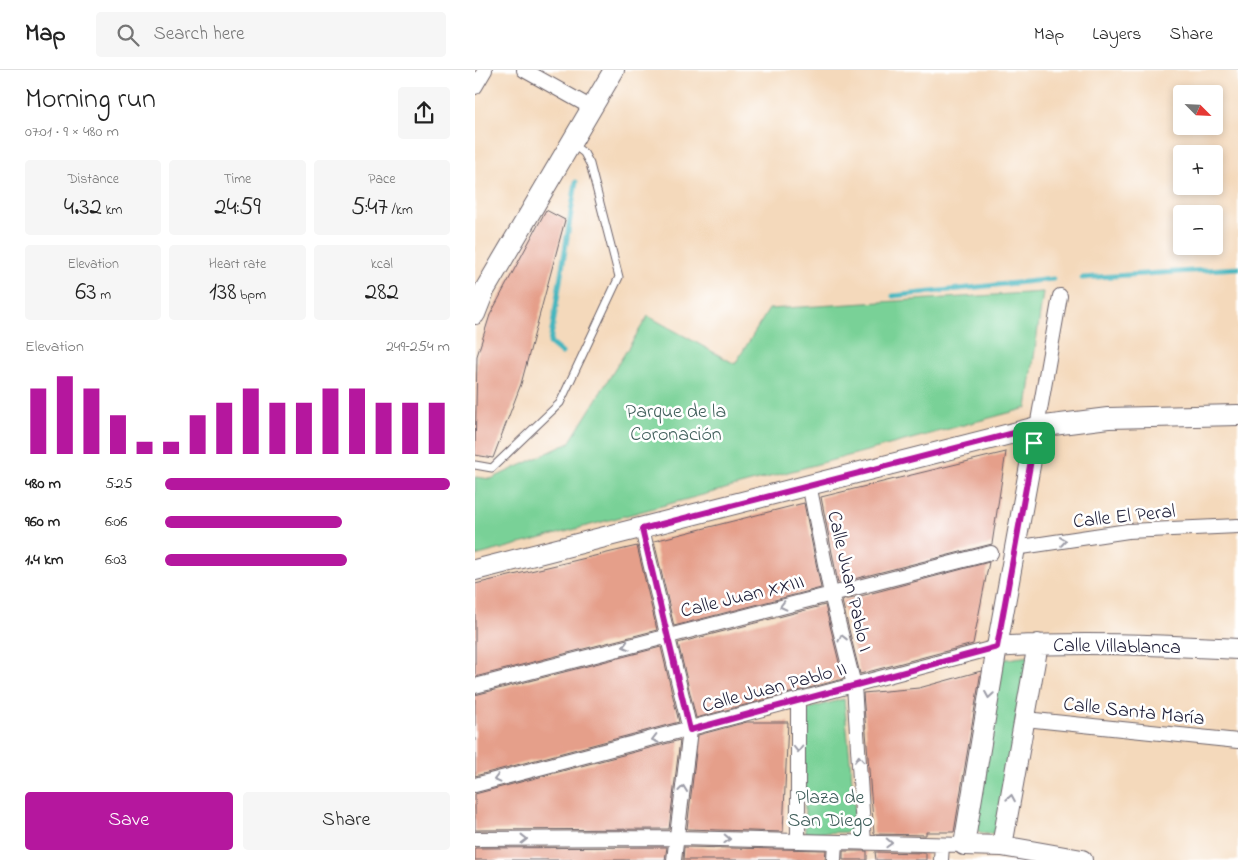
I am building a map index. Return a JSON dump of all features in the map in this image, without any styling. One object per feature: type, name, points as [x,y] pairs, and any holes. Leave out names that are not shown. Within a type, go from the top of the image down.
[{"type":"street","points":[[475,87],[485,70]]},
{"type":"street","points":[[523,70],[592,108]]},
{"type":"street","points":[[475,314],[480,288],[571,143],[614,70]]},
{"type":"street","points":[[964,846],[997,647],[1060,296]]},
{"type":"street","points":[[475,570],[1037,427],[1108,418],[1238,415]]},
{"type":"street","name":"Calle Juan Pablo I","points":[[809,484],[831,594],[854,685]]},
{"type":"street","name":"Calle El Peral","points":[[1015,548],[1128,532],[1238,526]]},
{"type":"street","points":[[642,529],[690,730],[674,860]]},
{"type":"street","name":"Calle Juan XXIII","points":[[475,686],[991,553]]},
{"type":"street","points":[[1001,853],[1038,644]]},
{"type":"street","name":"Calle Villablanca","points":[[997,647],[1038,644],[1238,649]]},
{"type":"street","name":"Calle Juan Pablo II","points":[[475,785],[690,730],[997,647]]},
{"type":"street","points":[[854,685],[864,843]]},
{"type":"street","points":[[798,700],[798,841]]},
{"type":"street","name":"Calle Santa María","points":[[1025,719],[1238,741]]},
{"type":"street","points":[[475,839],[678,838],[943,845],[964,846],[1001,853],[1082,860]]},
{"type":"street","points":[[834,860],[835,842]]},
{"type":"street","points":[[941,860],[943,845]]},
{"type":"lane","points":[[475,465],[492,468],[559,403],[619,278],[590,164],[584,153],[571,143]]},
{"type":"green space","name":"Parque de la Coronación","points":[[1043,292],[1027,408],[475,556],[475,477],[491,479],[569,443],[648,316],[735,364],[769,309]]},
{"type":"green space","points":[[1030,656],[998,830],[990,834],[984,834],[975,829],[1000,660]]},
{"type":"green space","name":"Plaza de San Diego","points":[[844,699],[857,832],[805,833],[804,710]]},
{"type":"building","points":[[546,210],[565,220],[521,384],[493,458],[475,455],[477,356],[490,315]]},
{"type":"building","points":[[1006,452],[992,544],[838,583],[821,497]]},
{"type":"building","points":[[804,503],[821,588],[674,626],[654,541]]},
{"type":"building","points":[[637,546],[657,630],[475,677],[475,584]]},
{"type":"building","points":[[989,562],[973,644],[860,674],[842,601]]},
{"type":"building","points":[[825,605],[843,679],[696,718],[678,643]]},
{"type":"building","points":[[661,647],[679,722],[475,776],[475,695]]},
{"type":"building","points":[[981,671],[954,832],[926,832],[926,835],[874,834],[863,693],[919,688]]},
{"type":"building","points":[[747,722],[788,722],[783,832],[687,829],[698,735]]},
{"type":"building","points":[[680,740],[669,829],[475,830],[475,794]]},
{"type":"building","points":[[667,847],[665,860],[475,860],[475,848]]},
{"type":"building","points":[[684,847],[826,850],[825,860],[683,860]]},
{"type":"building","points":[[843,851],[867,851],[867,860],[843,860]]},
{"type":"building","points":[[875,852],[926,853],[926,860],[876,860]]},
{"type":"waterway","points":[[562,353],[550,343],[576,182]]},
{"type":"waterway","points":[[1082,278],[1238,268]]},
{"type":"waterway","points":[[893,296],[1053,279]]},
{"type":"route","points":[[1037,427],[1034,443],[997,647],[690,730],[642,529],[809,484],[1037,427]]}]
